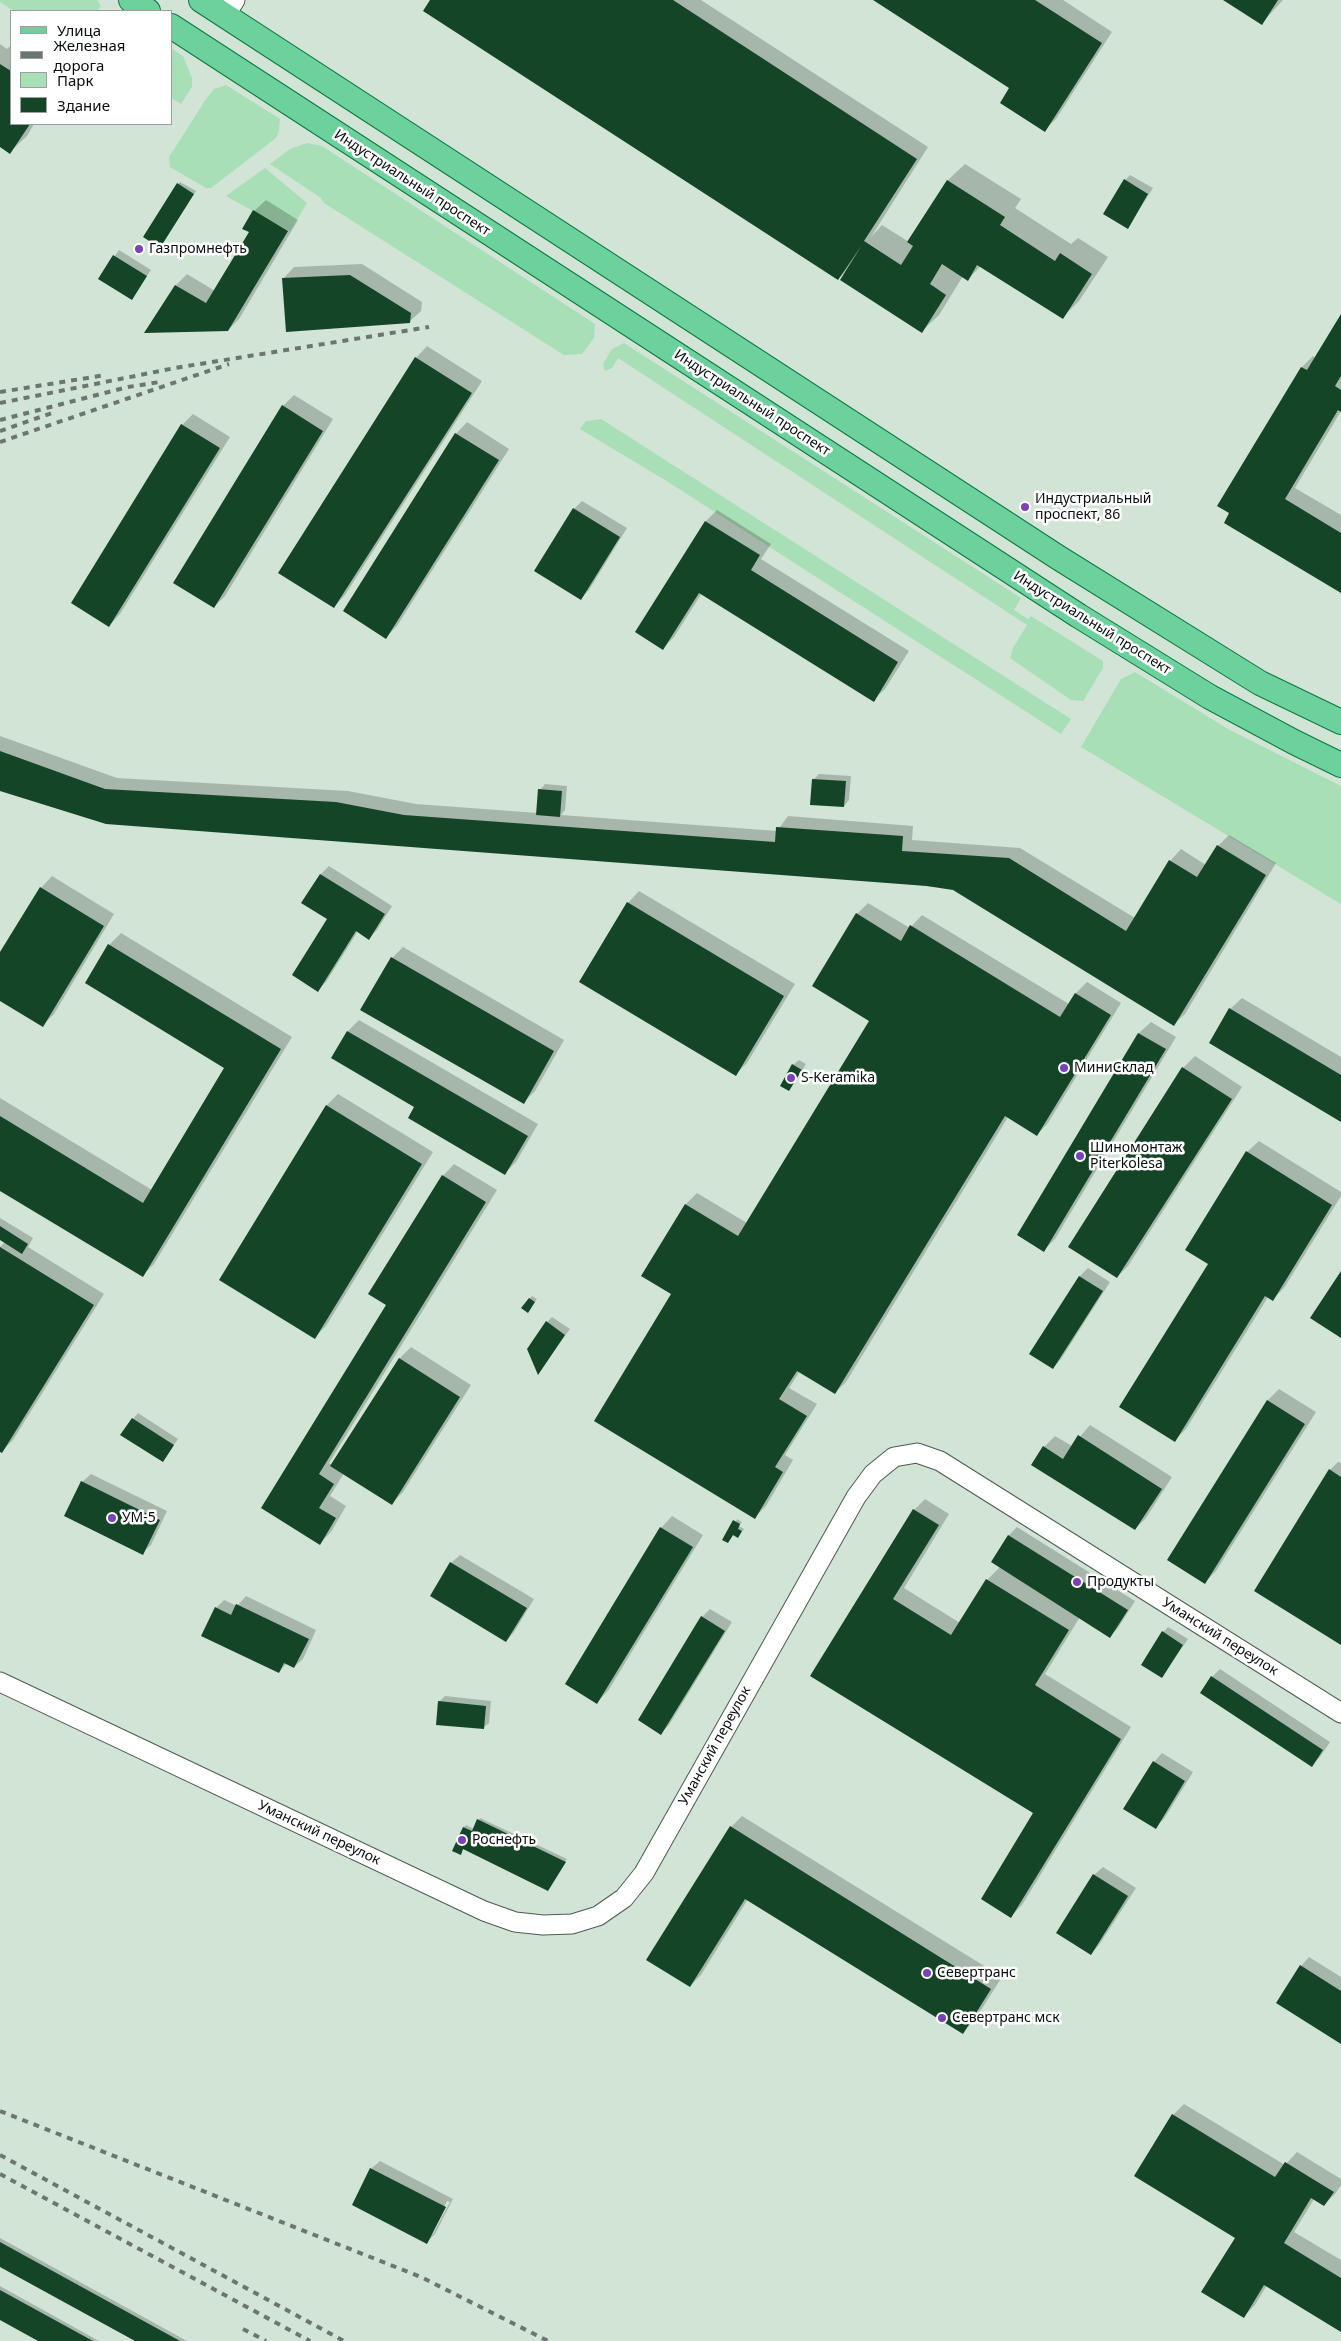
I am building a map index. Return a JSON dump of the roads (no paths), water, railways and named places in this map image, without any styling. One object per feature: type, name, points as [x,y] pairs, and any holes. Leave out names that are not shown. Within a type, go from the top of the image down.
[{"type":"main road","points":[[131,0],[146,10]]},
{"type":"main road","points":[[201,0],[230,8],[1059,558],[1260,683],[1341,722]]},
{"type":"main road","name":"Индустриальный проспект","points":[[172,27],[1079,616],[1210,697],[1341,765]]},
{"type":"street","name":"Уманский переулок","points":[[0,1682],[484,1911],[515,1922],[542,1926],[572,1924],[598,1916],[624,1898],[644,1873],[856,1497],[873,1474],[894,1457],[917,1453],[940,1462],[1341,1713]]},
{"type":"railway","points":[[0,403],[175,368],[429,327]]},
{"type":"railway","points":[[0,442],[229,364]]},
{"type":"railway","points":[[0,392],[106,375]]},
{"type":"railway","points":[[0,420],[128,387],[160,382]]},
{"type":"railway","points":[[0,431],[52,413]]},
{"type":"railway","points":[[0,2111],[421,2277],[548,2341]]},
{"type":"railway","points":[[0,2155],[344,2341]]},
{"type":"railway","points":[[0,2174],[310,2341]]},
{"type":"railway","points":[[243,2329],[266,2341]]},
{"type":"place","name":"Газпромнефть","points":[[139,249]]},
{"type":"place","name":"Индустриальный проспект, 86","points":[[1025,507]]},
{"type":"place","name":"МиниСклад","points":[[1064,1068]]},
{"type":"place","name":"S-Keramika","points":[[791,1078]]},
{"type":"place","name":"Шиномонтаж Piterkolesa","points":[[1080,1156]]},
{"type":"place","name":"УМ-5","points":[[112,1518]]},
{"type":"place","name":"Продукты","points":[[1077,1582]]},
{"type":"place","name":"Роснефть","points":[[462,1840]]},
{"type":"place","name":"Севертранс","points":[[927,1973]]},
{"type":"place","name":"Севертранс мск","points":[[942,2018]]}]
